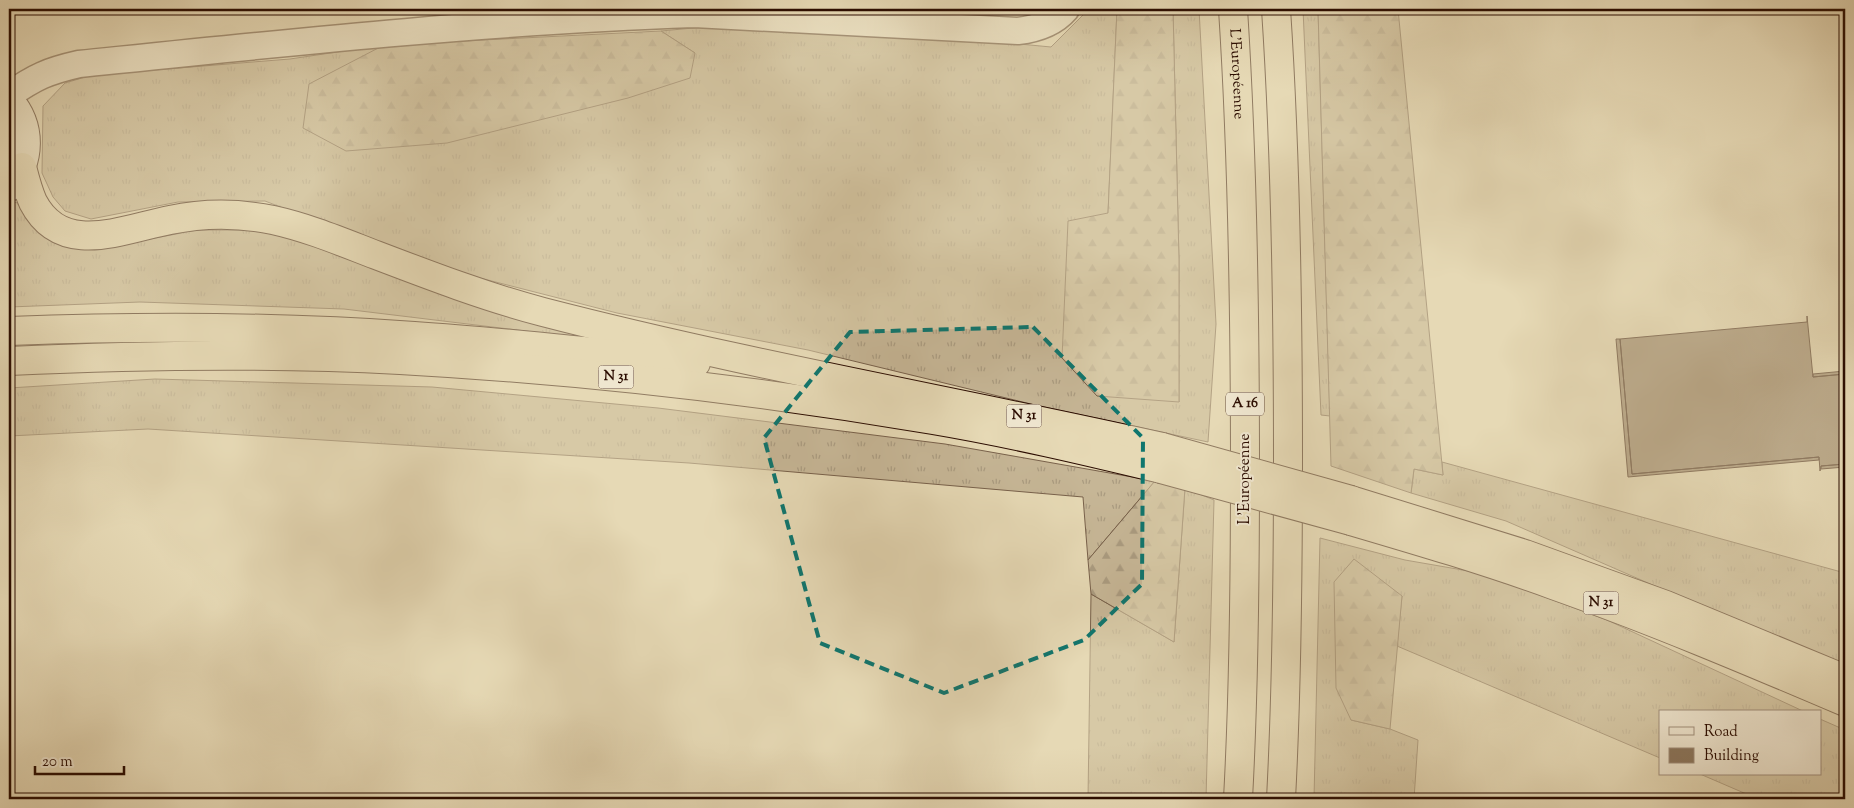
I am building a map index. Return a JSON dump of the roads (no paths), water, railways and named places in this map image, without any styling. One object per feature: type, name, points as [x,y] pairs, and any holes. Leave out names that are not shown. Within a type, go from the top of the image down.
[{"type":"highway","name":"L'Européenne","points":[[1233,9],[1242,218],[1245,366],[1245,542],[1238,799]]},
{"type":"highway","points":[[1276,9],[1284,192],[1288,368],[1288,554],[1281,799]]},
{"type":"highway","points":[[15,177],[29,192],[40,212],[57,228],[78,236],[103,234],[192,216],[241,216],[269,219],[308,229],[455,285],[540,311],[633,334],[886,390]]},
{"type":"highway","name":"N 31","points":[[9,331],[217,328],[413,336],[557,348],[709,365],[886,390],[1042,420],[1162,458],[1351,510],[1508,549],[1657,602],[1845,679]]},
{"type":"highway","name":"N 31","points":[[9,361],[62,358],[296,357],[479,365],[614,377],[775,396],[933,420],[1066,446],[1162,458]]},
{"type":"highway","points":[[9,371],[62,358]]},
{"type":"highway","name":"N 31","points":[[1351,510],[1691,637],[1845,702]]},
{"type":"street","points":[[9,95],[35,77],[79,64],[368,35],[694,14],[1018,31],[1043,26],[1054,20],[1066,9]]},
{"type":"street","points":[[9,100],[19,114],[26,134],[26,146],[15,177]]}]
